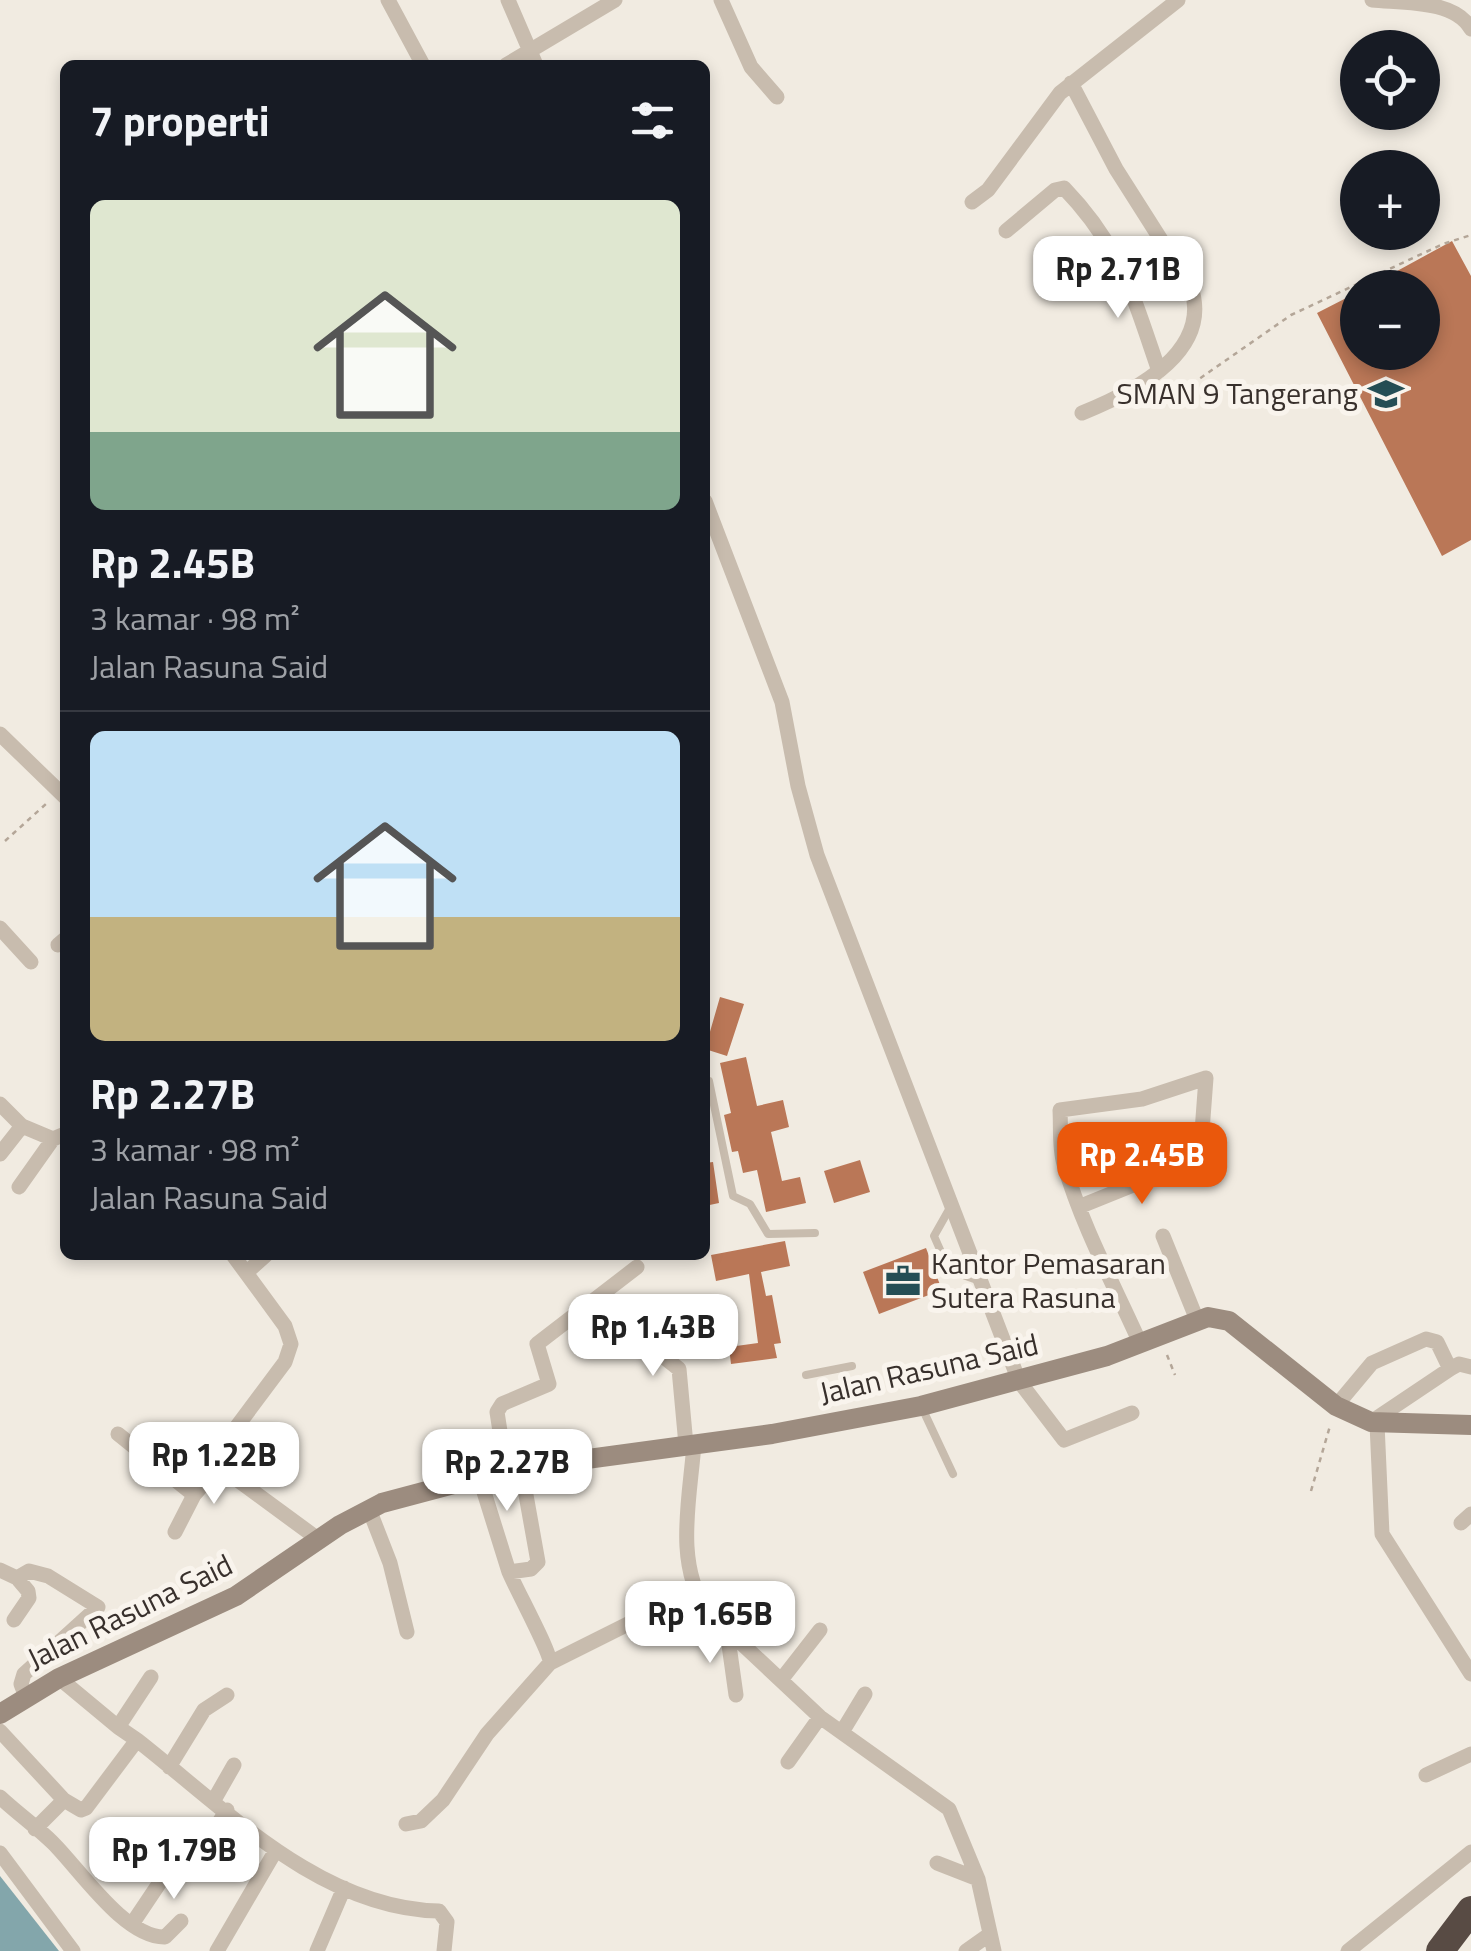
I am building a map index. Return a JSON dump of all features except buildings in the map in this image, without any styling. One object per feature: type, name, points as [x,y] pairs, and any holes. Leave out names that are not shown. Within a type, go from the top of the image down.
[{"type":"highway","points":[[1440,1951],[1471,1910]]},
{"type":"main road","points":[[1197,1320],[1220,1317],[1229,1321],[1336,1406],[1374,1423],[1470,1424]]},
{"type":"main road","name":"Jalan Rasuna Said","points":[[0,1714],[58,1678],[236,1596],[370,1508],[513,1468],[921,1406],[1019,1381],[1197,1320]]},
{"type":"street","points":[[388,0],[420,60]]},
{"type":"street","points":[[508,0],[533,58],[616,0]]},
{"type":"street","points":[[721,0],[751,67],[777,97]]},
{"type":"street","points":[[972,202],[988,190],[1036,122],[1071,83],[1178,0]]},
{"type":"street","points":[[1372,0],[1457,3],[1471,29]]},
{"type":"street","points":[[1071,83],[1116,169],[1191,287],[1198,307],[1194,325],[1160,370],[1133,391],[1082,413]]},
{"type":"street","points":[[1006,231],[1055,190],[1064,188],[1088,214],[1122,264],[1160,370]]},
{"type":"street","points":[[710,514],[782,702],[798,786],[817,855],[1019,1381],[1064,1440],[1132,1412]]},
{"type":"street","points":[[0,734],[60,792]]},
{"type":"street","points":[[0,928],[32,962]]},
{"type":"street","points":[[1080,1206],[1200,1158],[1208,1081],[1202,1078],[1142,1099],[1060,1110],[1063,1161],[1080,1206],[1150,1339]]},
{"type":"street","points":[[1,1107],[22,1126],[59,1137],[19,1186]]},
{"type":"street","points":[[0,1154],[22,1126]]},
{"type":"street","points":[[1164,1236],[1197,1320]]},
{"type":"street","points":[[175,1532],[194,1496],[222,1463],[229,1438],[284,1362],[290,1344],[285,1326],[237,1260]]},
{"type":"street","points":[[248,1272],[261,1260]]},
{"type":"street","points":[[509,1572],[531,1569],[538,1562],[497,1412],[502,1404],[550,1384],[537,1344],[637,1266]]},
{"type":"street","points":[[629,1313],[650,1346],[680,1369],[690,1444],[686,1550],[694,1592],[728,1631],[820,1717],[949,1809],[978,1879],[994,1951]]},
{"type":"street","points":[[1336,1406],[1372,1363],[1426,1339],[1437,1342],[1450,1369]]},
{"type":"street","points":[[1471,1367],[1459,1364],[1450,1369],[1374,1423],[1382,1534],[1471,1674]]},
{"type":"street","points":[[118,1434],[194,1496]]},
{"type":"street","points":[[222,1463],[239,1481],[318,1539]]},
{"type":"street","points":[[479,1476],[509,1572],[525,1611],[550,1654],[550,1663]]},
{"type":"street","points":[[370,1508],[390,1563],[407,1632]]},
{"type":"street","points":[[0,1570],[17,1578],[28,1590],[28,1598],[14,1620]]},
{"type":"street","points":[[17,1578],[29,1571],[38,1572],[98,1607],[24,1674],[21,1684],[26,1697]]},
{"type":"street","points":[[406,1824],[421,1822],[442,1800],[486,1734],[550,1663],[694,1592]]},
{"type":"street","points":[[781,1680],[820,1630]]},
{"type":"street","points":[[728,1631],[736,1696]]},
{"type":"street","points":[[58,1678],[276,1850],[344,1888],[384,1904],[439,1911],[447,1922],[444,1951]]},
{"type":"street","points":[[118,1727],[151,1678]]},
{"type":"street","points":[[842,1732],[865,1694]]},
{"type":"street","points":[[169,1767],[204,1710],[226,1695]]},
{"type":"street","points":[[788,1762],[820,1717]]},
{"type":"street","points":[[0,1731],[64,1800],[82,1810],[137,1740]]},
{"type":"street","points":[[1426,1775],[1471,1754]]},
{"type":"street","points":[[132,1924],[187,1842],[201,1851],[234,1765]]},
{"type":"street","points":[[0,1797],[132,1924],[152,1938],[165,1938],[181,1921]]},
{"type":"street","points":[[36,1829],[64,1800]]},
{"type":"street","points":[[217,1951],[276,1850]]},
{"type":"street","points":[[1348,1951],[1471,1852]]},
{"type":"street","points":[[0,1853],[74,1951]]},
{"type":"street","points":[[937,1863],[978,1879]]},
{"type":"street","points":[[317,1951],[344,1888]]},
{"type":"street","points":[[966,1951],[990,1934]]},
{"type":"lane","points":[[710,1087],[734,1196],[754,1208],[761,1229],[768,1234],[815,1233]]},
{"type":"lane","points":[[952,1204],[934,1236],[949,1270],[981,1282]]},
{"type":"lane","points":[[806,1375],[852,1366]]},
{"type":"lane","points":[[921,1406],[953,1474]]},
{"type":"path","points":[[1189,386],[1291,314],[1443,244],[1471,235]]},
{"type":"path","points":[[5,841],[60,796]]},
{"type":"path","points":[[1086,1108],[1101,1159],[1118,1192]]},
{"type":"path","points":[[1150,1339],[1175,1375]]},
{"type":"path","points":[[1310,1491],[1336,1406]]},
{"type":"water","points":[[0,1876],[59,1951],[0,1951]]},
{"type":"place","name":"SMAN 9 Tangerang","points":[[1386,394]]},
{"type":"place","name":"Kantor Pemasaran Sutera Rasuna","points":[[903,1281]]}]
